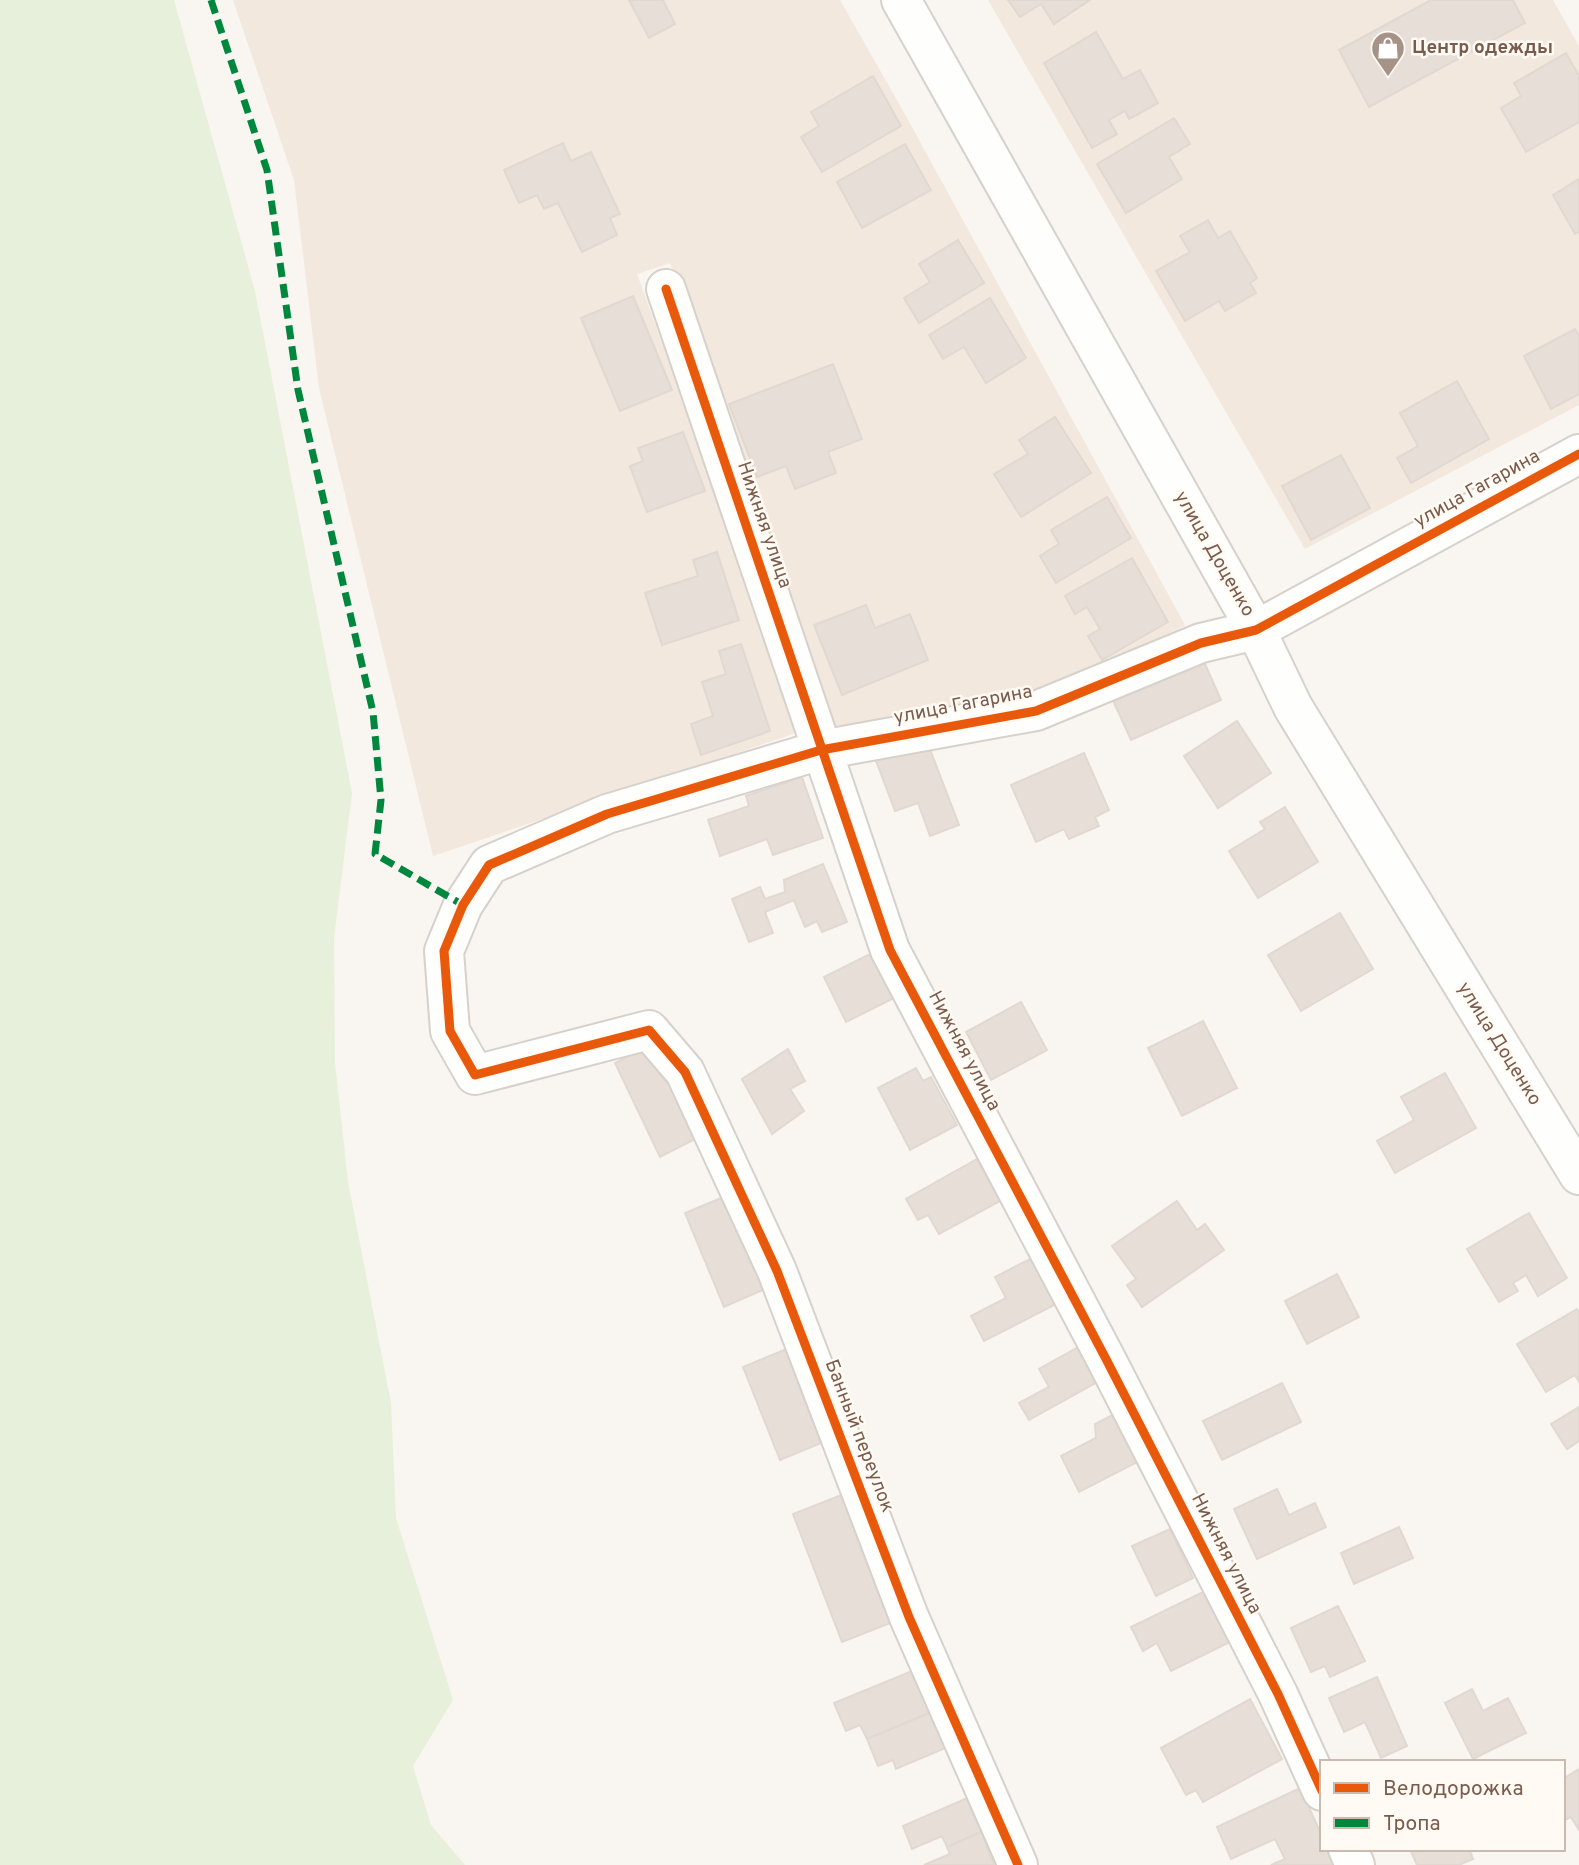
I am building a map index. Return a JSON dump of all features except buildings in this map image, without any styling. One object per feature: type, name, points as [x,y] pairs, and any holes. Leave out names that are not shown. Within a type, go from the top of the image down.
[{"type":"street","name":"улица Доценко","points":[[901,0],[1256,630],[1293,707],[1579,1174]]},
{"type":"street","name":"Нижняя улица","points":[[666,289],[890,950],[1093,1334],[1278,1694],[1320,1787]]},
{"type":"street","name":"улица Гагарина","points":[[649,1030],[475,1075],[450,1031],[444,951],[463,905],[489,865],[595,819],[821,750],[1036,711],[1201,643],[1256,630],[1579,454]]},
{"type":"street","name":"Банный переулок","points":[[649,1030],[685,1072],[777,1271],[909,1617],[1018,1865]]},
{"type":"shaded area","points":[[233,0],[840,0],[1185,625],[1099,669],[1004,706],[832,726],[670,263],[637,274],[802,731],[433,856],[319,388],[294,180]]},
{"type":"shaded area","points":[[988,0],[1553,0],[1579,46],[1579,405],[1305,549]]},
{"type":"green space","points":[[0,0],[174,0],[255,291],[352,793],[334,938],[335,1062],[348,1182],[391,1403],[396,1518],[453,1700],[413,1766],[431,1825],[465,1865],[0,1865]]},
{"type":"marked path","points":[[211,0],[267,170],[298,390],[373,712],[381,800],[375,854],[463,905]]},
{"type":"cycle path","points":[[666,289],[890,950],[1106,1359],[1278,1694],[1320,1787]]},
{"type":"cycle path","points":[[1018,1865],[909,1617],[777,1271],[685,1072],[649,1030],[475,1075],[450,1031],[444,951],[463,905],[489,865],[607,814],[821,750],[1036,711],[1201,643],[1256,630],[1579,454]]},
{"type":"place","name":"Центр одежды","points":[[1388,78]]}]
